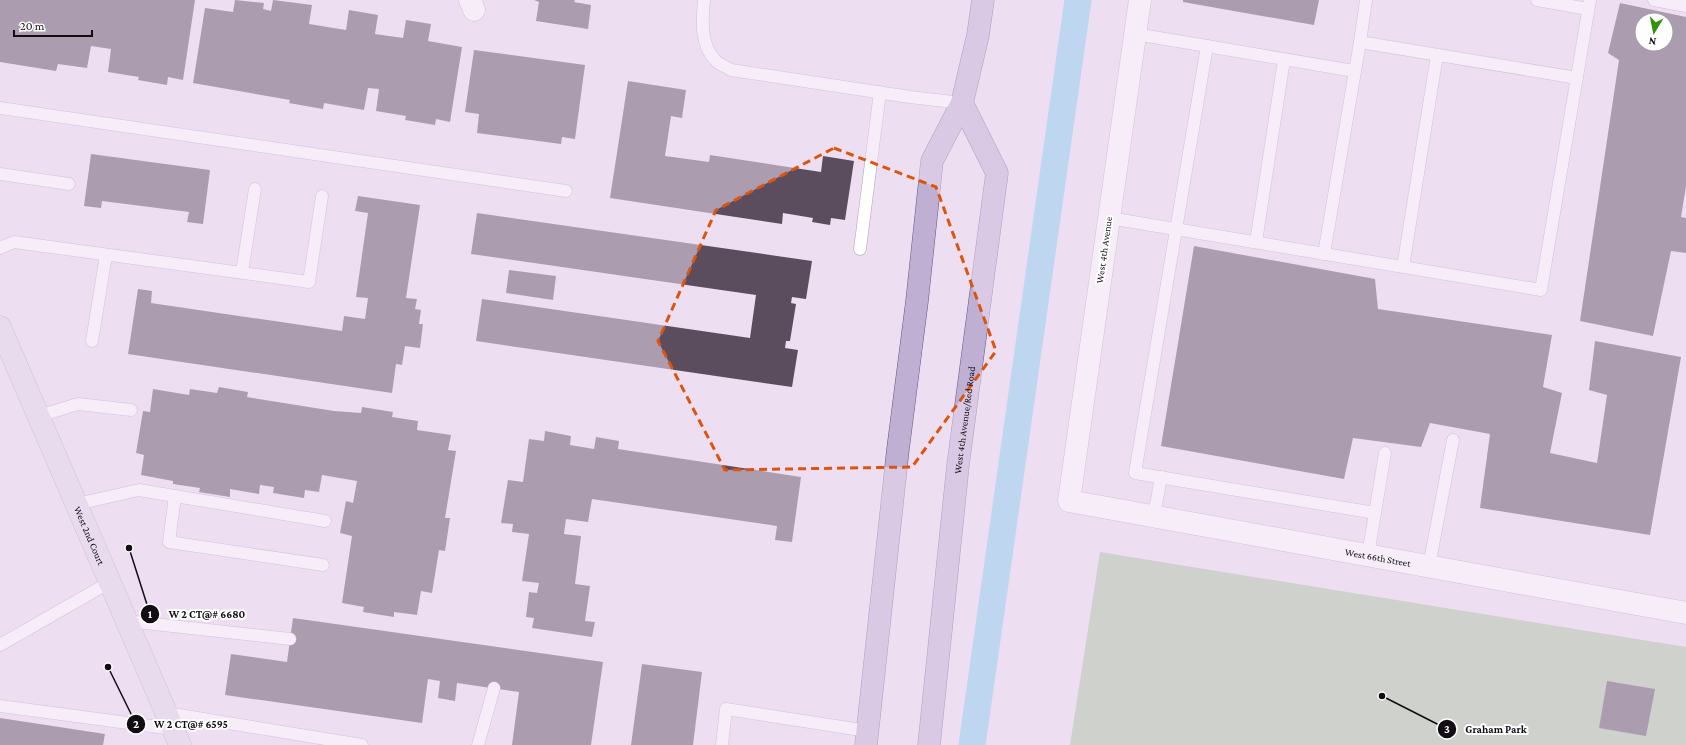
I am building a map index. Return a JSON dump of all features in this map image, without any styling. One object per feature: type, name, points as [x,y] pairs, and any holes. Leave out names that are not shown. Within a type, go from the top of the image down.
[{"type":"main road","points":[[867,738],[898,449],[917,301],[932,161],[962,103],[978,35],[983,0]]},
{"type":"main road","name":"West 4th Avenue/Red Road","points":[[929,745],[958,465],[997,173],[962,103]]},
{"type":"main road","name":"West 2nd Court","points":[[1,333],[39,416],[173,729]]},
{"type":"street","name":"West 4th Avenue","points":[[1069,501],[1140,0]]},
{"type":"street","name":"West 66th Street","points":[[1069,501],[1686,613]]},
{"type":"lane","points":[[704,0],[702,28],[706,45],[717,62],[731,70],[962,103]]},
{"type":"lane","points":[[1324,254],[1366,0]]},
{"type":"lane","points":[[1109,218],[1541,290],[1589,5],[1537,0]]},
{"type":"lane","points":[[1654,0],[1686,6]]},
{"type":"lane","points":[[1135,34],[1354,71]]},
{"type":"lane","points":[[1360,42],[1577,78]]},
{"type":"lane","points":[[1207,46],[1136,473],[1375,513]]},
{"type":"lane","points":[[1403,267],[1437,55]]},
{"type":"lane","points":[[1256,242],[1284,60]]},
{"type":"lane","points":[[860,249],[880,92]]},
{"type":"lane","points":[[0,108],[566,191]]},
{"type":"lane","points":[[0,174],[69,184]]},
{"type":"lane","points":[[242,272],[255,189]]},
{"type":"lane","points":[[0,248],[14,242],[309,282],[322,196]]},
{"type":"lane","points":[[92,341],[106,255]]},
{"type":"lane","points":[[39,416],[78,404],[131,410]]},
{"type":"lane","points":[[1429,566],[1453,440]]},
{"type":"lane","points":[[1368,555],[1385,453]]},
{"type":"lane","points":[[1154,516],[1161,477]]},
{"type":"lane","points":[[77,504],[139,490],[326,521]]},
{"type":"lane","points":[[175,496],[169,542],[323,565]]},
{"type":"lane","points":[[0,644],[110,582]]},
{"type":"lane","points":[[127,621],[290,639]]},
{"type":"lane","points":[[478,745],[494,688]]},
{"type":"lane","points":[[0,706],[173,729],[362,745]]},
{"type":"lane","points":[[722,745],[726,709],[867,738]]},
{"type":"highlighted area","points":[[834,148],[936,187],[996,351],[912,467],[725,470],[658,341],[716,210]]},
{"type":"green space","points":[[1100,552],[1686,647],[1686,745],[1070,745]]},
{"type":"building","points":[[0,0],[195,0],[183,80],[168,77],[167,85],[138,80],[139,77],[108,72],[111,49],[91,46],[87,68],[58,64],[56,71],[0,62]]},
{"type":"building","points":[[235,0],[264,3],[263,9],[271,11],[273,0],[312,5],[309,24],[346,30],[349,10],[378,15],[375,34],[403,38],[406,20],[431,24],[428,41],[462,47],[450,122],[436,119],[435,125],[405,120],[406,116],[376,111],[379,89],[368,88],[364,110],[324,103],[323,109],[289,103],[290,100],[193,83],[205,8],[233,12]]},
{"type":"building","points":[[534,0],[575,0],[574,2],[591,5],[588,29],[536,21],[539,2]]},
{"type":"building","points":[[1183,0],[1319,0],[1314,25],[1183,2]]},
{"type":"building","points":[[1620,3],[1662,12],[1634,12],[1634,52],[1674,52],[1674,14],[1686,17],[1686,186],[1681,217],[1686,218],[1686,253],[1671,251],[1653,336],[1580,321],[1619,60],[1608,53]]},
{"type":"building","points":[[474,50],[585,65],[575,139],[562,137],[561,144],[477,133],[479,114],[465,112]]},
{"type":"building","points":[[628,81],[686,90],[682,118],[671,116],[665,156],[709,162],[710,155],[821,172],[823,156],[854,161],[845,220],[831,218],[830,225],[812,222],[813,218],[783,213],[782,224],[610,198]]},
{"type":"building","points":[[91,154],[210,170],[203,224],[187,222],[189,212],[102,201],[101,208],[84,206]]},
{"type":"building","points":[[358,196],[420,205],[406,298],[417,299],[415,309],[421,310],[419,324],[423,324],[420,348],[405,346],[402,365],[396,364],[392,393],[128,354],[138,289],[152,291],[151,303],[342,331],[344,316],[365,319],[368,298],[356,297],[368,213],[355,211]]},
{"type":"building","points":[[477,213],[812,261],[806,299],[792,297],[791,303],[796,304],[790,341],[786,341],[785,348],[798,350],[792,387],[476,341],[482,299],[750,338],[756,295],[471,254]]},
{"type":"building","points":[[1194,246],[1375,279],[1378,309],[1552,335],[1543,387],[1562,393],[1550,453],[1597,463],[1607,395],[1589,390],[1595,341],[1681,357],[1650,535],[1480,508],[1490,434],[1430,423],[1421,447],[1353,438],[1344,479],[1161,446]]},
{"type":"building","points":[[509,270],[556,276],[553,300],[506,293]]},
{"type":"building","points":[[219,387],[248,392],[247,397],[334,411],[361,413],[362,407],[393,412],[392,417],[418,421],[417,430],[451,435],[448,450],[456,451],[445,518],[450,518],[445,551],[439,550],[432,593],[421,591],[417,615],[394,612],[394,617],[363,612],[364,607],[342,603],[352,536],[340,533],[346,501],[353,503],[357,481],[322,475],[319,492],[305,490],[304,498],[273,493],[274,487],[260,485],[259,494],[230,489],[230,497],[199,492],[200,488],[173,484],[173,481],[141,475],[144,455],[136,453],[143,411],[150,412],[153,389],[189,395],[190,389],[217,393]]},
{"type":"building","points":[[545,431],[571,436],[570,445],[594,449],[596,437],[619,441],[618,449],[801,477],[792,542],[775,540],[777,526],[592,499],[588,522],[566,519],[564,534],[581,536],[575,584],[590,586],[585,621],[595,622],[592,637],[532,628],[534,618],[526,617],[529,592],[537,593],[539,583],[522,581],[529,534],[512,532],[513,524],[501,523],[508,480],[523,482],[529,439],[544,441]]},
{"type":"building","points":[[293,618],[603,662],[591,745],[512,745],[519,692],[457,683],[455,701],[438,698],[440,681],[428,679],[422,723],[225,695],[231,654],[287,662]]},
{"type":"building","points":[[642,664],[702,672],[693,745],[631,745]]},
{"type":"building","points":[[1607,681],[1655,689],[1646,736],[1599,728]]},
{"type":"building","points":[[0,718],[105,734],[103,745],[0,745]]},
{"type":"waterway","points":[[972,745],[1078,0]]},
{"type":"place","name":"W 2 CT@# 6680","points":[[129,548]]},
{"type":"place","name":"W 2 CT@# 6595","points":[[108,667]]},
{"type":"place","name":"Graham Park","points":[[1382,696]]}]
